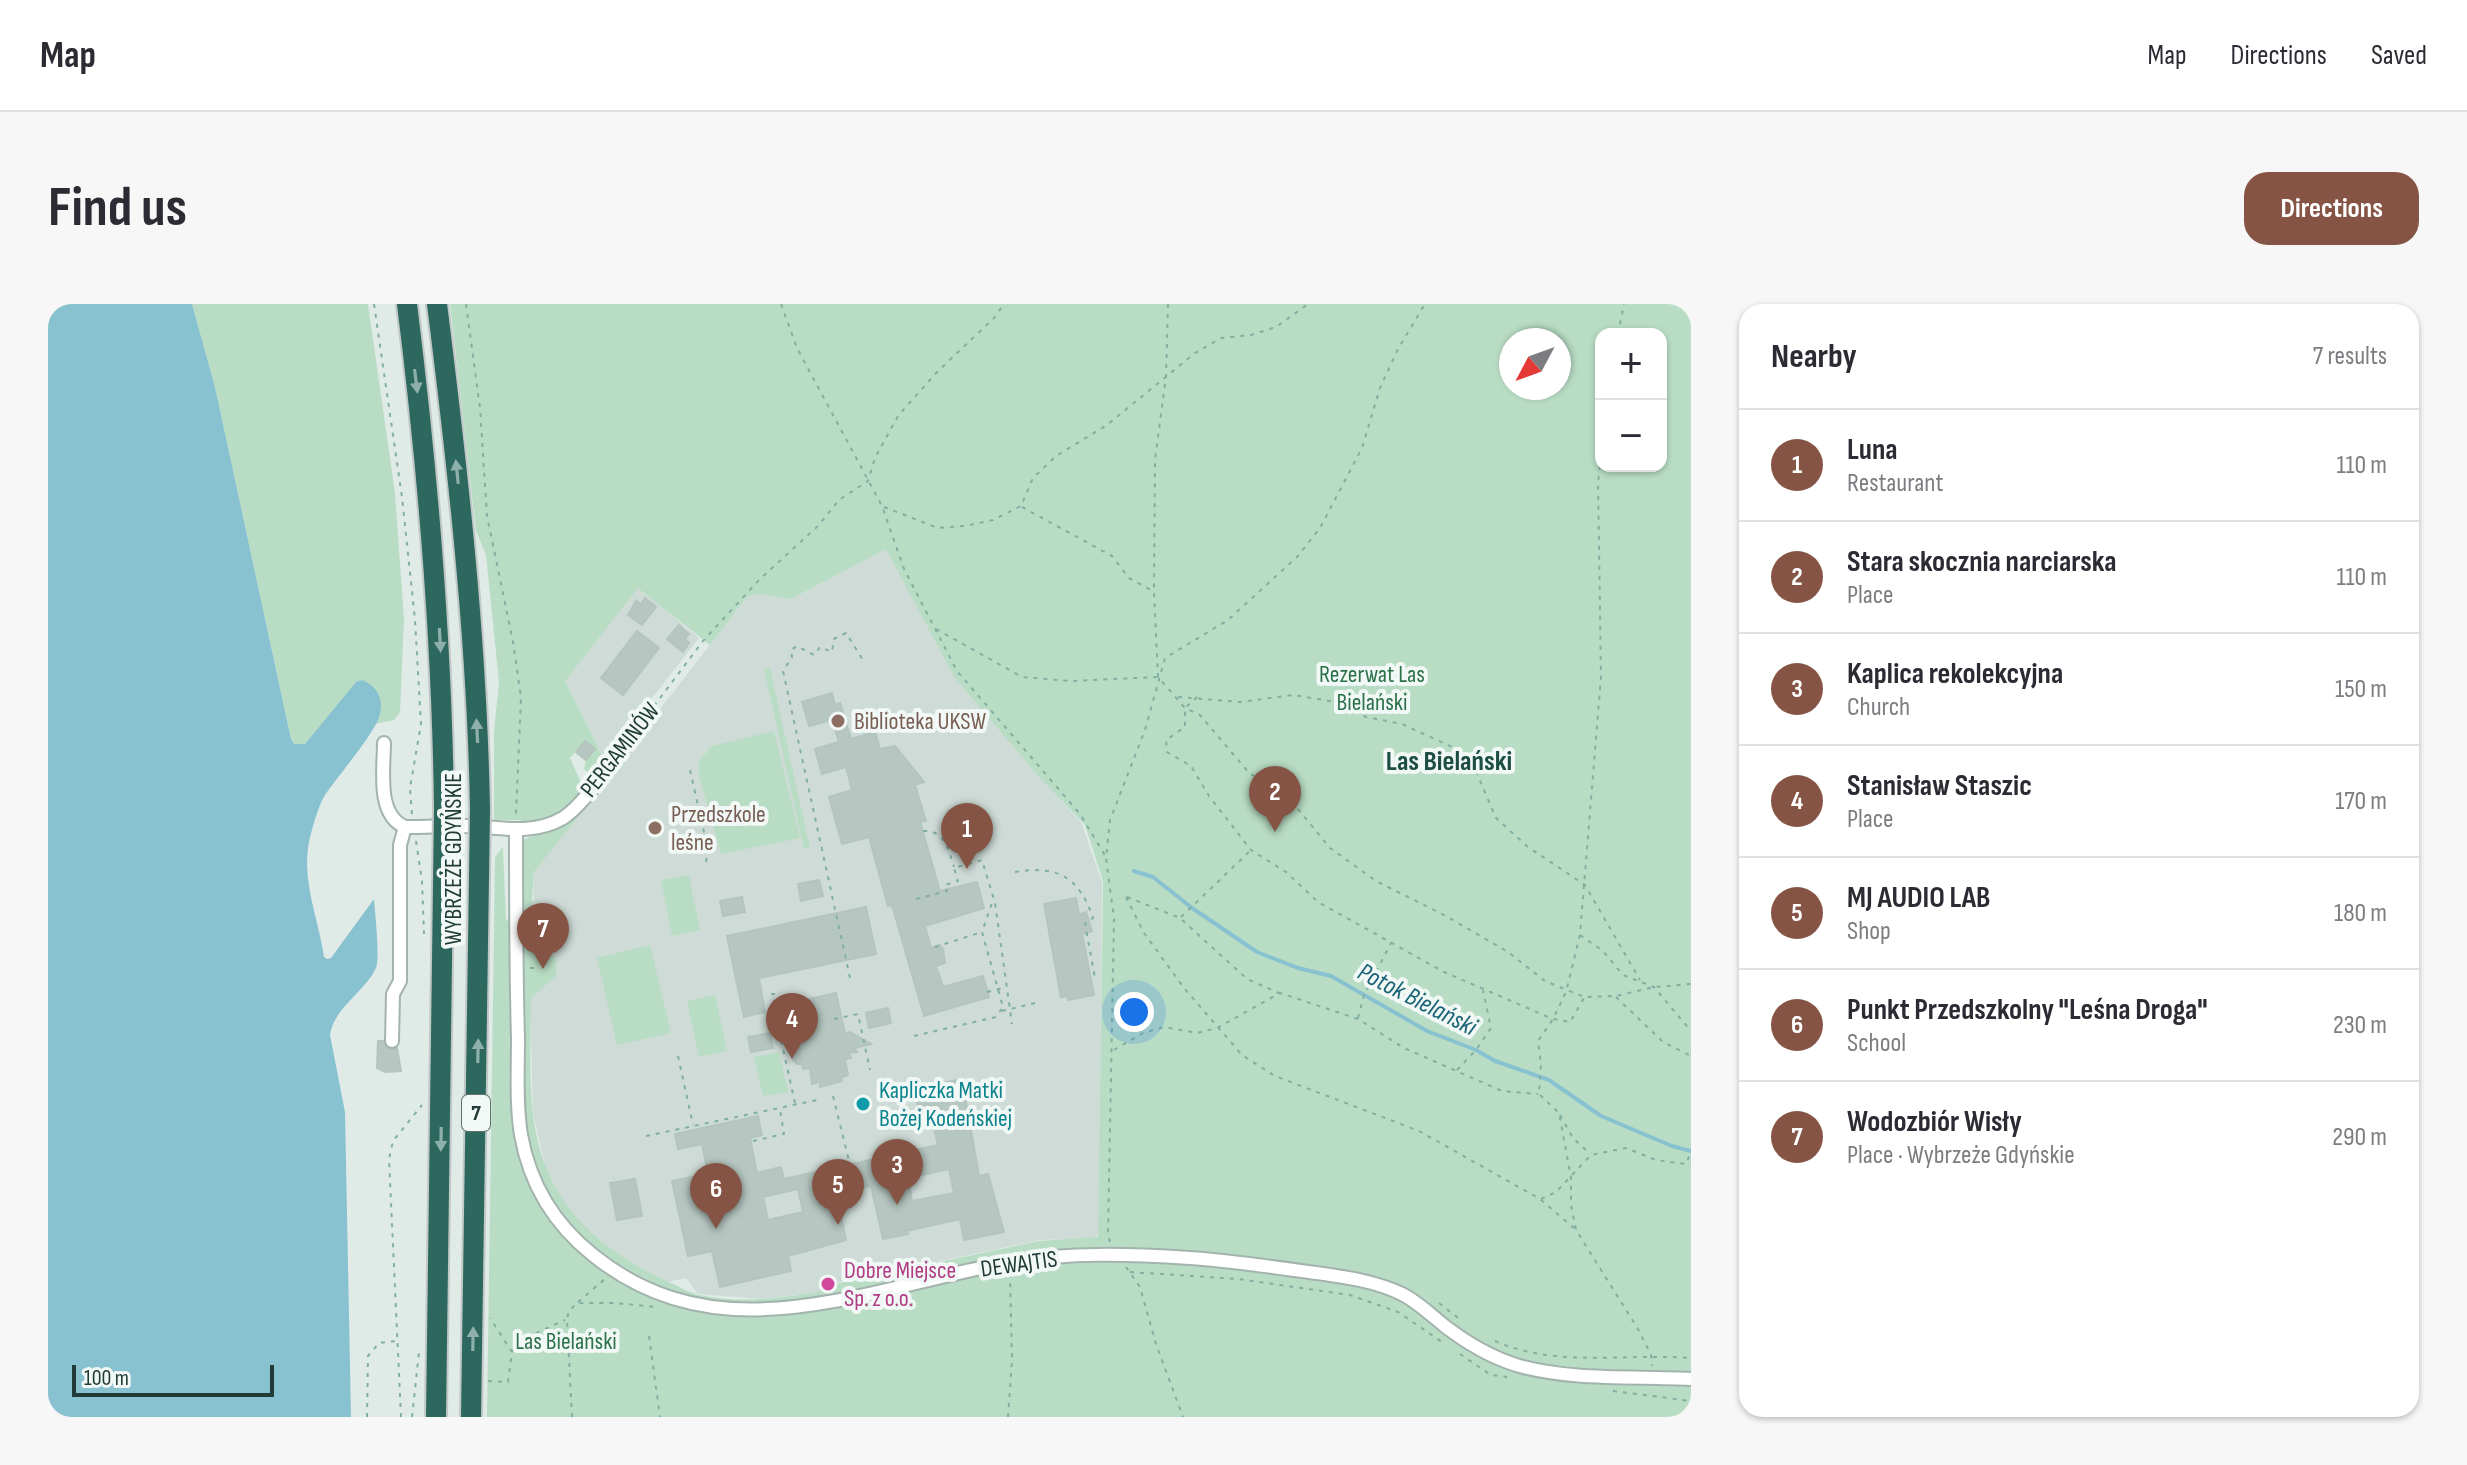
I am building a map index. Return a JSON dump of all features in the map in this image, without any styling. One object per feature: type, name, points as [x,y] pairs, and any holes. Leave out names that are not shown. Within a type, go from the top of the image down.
[{"type":"highway","name":"WYBRZEŻE GDYŃSKIE","points":[[407,304],[435,566],[442,672],[444,809],[436,1417]]},
{"type":"highway","name":"WYBRZEŻE GDYŃSKIE","points":[[437,304],[466,568],[480,809],[471,1417]]},
{"type":"lane","name":"PERGAMINÓW","points":[[516,832],[545,826],[565,817],[645,718]]},
{"type":"lane","points":[[384,743],[390,818],[409,827],[464,826],[516,832]]},
{"type":"lane","points":[[392,1041],[393,994],[400,981],[400,845],[409,827]]},
{"type":"lane","name":"DEWAJTIS","points":[[516,832],[519,1115],[524,1146],[535,1183],[554,1216],[584,1247],[642,1287],[680,1302],[733,1311],[803,1307],[1010,1262],[1114,1254],[1263,1265],[1352,1279],[1405,1295],[1471,1344],[1515,1364],[1548,1371],[1691,1379]]},
{"type":"path","points":[[374,304],[402,497],[415,620],[421,724],[410,788],[409,827],[422,881],[424,930]]},
{"type":"path","points":[[466,304],[480,408],[487,516],[521,697],[516,806]]},
{"type":"path","points":[[781,304],[797,348],[882,506],[904,569],[957,671],[1080,814],[1106,858]]},
{"type":"path","points":[[868,481],[875,458],[898,416],[1004,304]]},
{"type":"path","points":[[1168,304],[1166,376],[1155,460],[1154,592],[1158,677],[1185,708],[1200,715],[1250,774],[1279,786],[1330,848],[1376,881],[1508,952],[1545,981],[1584,997],[1616,996],[1654,987],[1691,984]]},
{"type":"path","points":[[882,506],[938,528],[993,520],[1021,506],[1033,478],[1056,456],[1107,425],[1195,353],[1221,338],[1251,335],[1276,327],[1308,304]]},
{"type":"path","points":[[1183,1417],[1156,1344],[1140,1287],[1114,1254],[1108,1235],[1114,919],[1106,858],[1110,820],[1145,730],[1165,658],[1228,620],[1288,566],[1320,528],[1362,448],[1380,388],[1398,349],[1425,304]]},
{"type":"path","points":[[1619,328],[1624,304]]},
{"type":"path","points":[[1539,1094],[1538,1041],[1566,992],[1580,935],[1585,885],[1601,677],[1600,472]]},
{"type":"path","name":"PERGAMINÓW","points":[[645,718],[703,641],[759,580],[818,526],[839,500],[868,481]]},
{"type":"path","points":[[1021,506],[1112,556],[1129,578],[1154,592]]},
{"type":"path","points":[[934,628],[1022,677],[1071,681],[1158,677]]},
{"type":"path","points":[[850,978],[783,671],[792,657],[791,650],[797,646],[814,655],[820,647],[832,652],[834,639],[846,633],[863,660]]},
{"type":"path","points":[[1177,697],[1240,702],[1293,695],[1336,702],[1366,717],[1402,724],[1461,751],[1472,762],[1496,818],[1528,847],[1585,885],[1640,980]]},
{"type":"path","points":[[1197,697],[1185,708],[1185,727],[1166,740],[1167,752],[1191,766],[1209,796],[1251,850],[1286,872],[1318,902],[1444,972],[1553,1019],[1570,1022],[1584,997]]},
{"type":"path","points":[[690,770],[708,850],[706,862]]},
{"type":"path","points":[[916,899],[947,891],[945,885],[958,881],[946,842],[935,831],[923,831]]},
{"type":"path","points":[[1180,918],[1251,850]]},
{"type":"path","points":[[954,868],[982,860],[994,898],[1012,1024]]},
{"type":"path","points":[[1015,872],[1051,870],[1076,885],[1093,918],[1085,924],[1095,978]]},
{"type":"path","points":[[1591,1155],[1573,1138],[1559,1113],[1539,1094],[1502,1091],[1404,1048],[1358,1019],[1247,979],[1180,918],[1126,897],[1144,933],[1184,988],[1242,1055],[1275,1076],[1419,1131],[1540,1199],[1576,1230],[1638,1329],[1652,1362]]},
{"type":"path","points":[[994,898],[982,932],[1003,1007],[1001,1012]]},
{"type":"path","points":[[935,947],[982,932]]},
{"type":"path","points":[[1580,935],[1603,951],[1623,975],[1654,987],[1691,1031]]},
{"type":"path","points":[[1358,1019],[1364,995],[1391,942]]},
{"type":"path","points":[[987,992],[1007,987]]},
{"type":"path","points":[[1456,1071],[1491,1028],[1483,989]]},
{"type":"path","points":[[1111,1051],[1143,1033],[1164,1027],[1197,1033],[1217,1028],[1280,993]]},
{"type":"path","points":[[775,994],[772,994],[796,1104]]},
{"type":"path","points":[[1616,996],[1663,1042],[1691,1056]]},
{"type":"path","points":[[914,1036],[996,1017],[1001,1012],[1039,1002]]},
{"type":"path","points":[[834,1019],[858,1014],[870,1070]]},
{"type":"path","points":[[781,1024],[781,1031]]},
{"type":"path","points":[[781,1031],[802,1026]]},
{"type":"path","points":[[678,1056],[693,1126]]},
{"type":"path","points":[[833,1096],[850,1165]]},
{"type":"path","points":[[646,1136],[817,1100]]},
{"type":"path","points":[[401,1417],[389,1159],[393,1141],[423,1103]]},
{"type":"path","points":[[753,1141],[784,1134],[779,1108]]},
{"type":"path","points":[[1559,1113],[1571,1178],[1571,1205],[1576,1230]]},
{"type":"path","points":[[1540,1199],[1556,1192],[1591,1155],[1626,1148],[1656,1160],[1691,1165]]},
{"type":"path","points":[[1686,1164],[1691,1152]]},
{"type":"path","points":[[1008,1417],[1012,1360],[1010,1262]]},
{"type":"path","points":[[572,1417],[569,1311],[602,1283],[612,1269]]},
{"type":"path","points":[[1130,1272],[1238,1279],[1350,1295],[1398,1312],[1491,1375],[1506,1377]]},
{"type":"path","points":[[577,1303],[615,1303],[653,1308],[680,1302]]},
{"type":"path","points":[[484,1381],[508,1382],[512,1352],[534,1334],[567,1319]]},
{"type":"path","points":[[649,1336],[660,1417]]},
{"type":"path","points":[[367,1417],[368,1356],[379,1343],[397,1341]]},
{"type":"path","points":[[1614,1391],[1691,1401]]},
{"type":"shaded area","points":[[887,548],[956,679],[1082,824],[1102,883],[1099,1234],[1094,1238],[1041,1240],[835,1283],[837,1290],[762,1299],[698,1294],[686,1278],[667,1282],[624,1259],[604,1243],[580,1223],[546,1170],[533,1113],[530,997],[556,976],[555,959],[529,939],[528,907],[534,899],[533,873],[747,597],[756,594],[791,599]]},
{"type":"shaded area","points":[[638,587],[699,638],[648,703],[639,705],[633,713],[634,722],[604,759],[565,680]]},
{"type":"green space","points":[[192,304],[368,304],[395,493],[404,619],[400,712],[394,720],[375,724],[380,716],[361,680],[305,744],[294,744],[291,739],[215,387]]},
{"type":"green space","name":"Las Bielański","points":[[450,304],[1691,304],[1691,1417],[487,1417],[495,857],[503,847],[506,921],[522,910],[522,840],[550,830],[582,812],[533,873],[529,939],[556,959],[556,976],[531,998],[533,1108],[548,1172],[570,1209],[616,1252],[692,1293],[731,1299],[763,1299],[810,1293],[826,1290],[825,1286],[1039,1241],[1098,1237],[1103,881],[1085,825],[1040,778],[955,678],[886,549],[791,599],[757,594],[747,597],[710,645],[638,588],[565,681],[604,759],[594,773],[590,774],[584,769],[594,748],[585,741],[570,758],[582,785],[572,803],[558,815],[520,824],[521,820],[494,820],[494,732],[499,682],[486,555],[476,531]]},
{"type":"green space","points":[[770,668],[810,848],[804,849],[764,669]]},
{"type":"green space","points":[[774,731],[800,838],[721,854],[699,776],[699,761],[712,746]]},
{"type":"green space","points":[[689,875],[700,930],[672,936],[661,880]]},
{"type":"green space","points":[[650,945],[671,1033],[617,1045],[597,958]]},
{"type":"green space","points":[[715,995],[727,1051],[699,1057],[687,1001]]},
{"type":"green space","points":[[779,1052],[788,1092],[763,1096],[754,1057]]},
{"type":"water","points":[[48,304],[192,304],[215,387],[291,739],[294,744],[305,744],[356,682],[367,682],[380,697],[377,722],[322,800],[307,862],[324,957],[331,958],[374,899],[376,924],[376,968],[337,1016],[330,1035],[345,1112],[351,1417],[48,1417]]},
{"type":"building","points":[[645,598],[656,607],[642,625],[628,615],[636,601],[641,604]]},
{"type":"building","points":[[679,625],[689,634],[685,639],[689,643],[683,652],[667,639]]},
{"type":"building","points":[[637,631],[659,648],[623,695],[601,678]]},
{"type":"building","points":[[832,693],[835,705],[840,703],[851,739],[875,732],[880,749],[895,746],[924,782],[915,785],[926,821],[920,822],[940,891],[977,882],[984,908],[925,926],[931,948],[940,945],[943,949],[945,963],[936,966],[943,987],[983,976],[989,997],[924,1016],[869,837],[842,844],[829,797],[852,790],[846,767],[822,774],[815,749],[839,742],[832,720],[809,726],[802,702]]},
{"type":"building","points":[[585,741],[595,749],[586,760],[576,752]]},
{"type":"building","points":[[819,880],[823,896],[801,901],[798,884]]},
{"type":"building","points":[[742,897],[745,912],[723,916],[720,901]]},
{"type":"building","points":[[1076,898],[1079,915],[1086,912],[1092,931],[1082,934],[1094,995],[1068,1000],[1068,996],[1061,997],[1044,904]]},
{"type":"building","points":[[866,907],[876,954],[759,978],[765,1012],[744,1017],[727,936]]},
{"type":"building","points":[[836,993],[845,1034],[850,1032],[871,1044],[854,1048],[857,1052],[849,1053],[851,1058],[845,1059],[848,1075],[842,1077],[842,1081],[820,1087],[820,1082],[812,1084],[810,1068],[803,1069],[802,1064],[793,1060],[791,1003]]},
{"type":"building","points":[[888,1008],[891,1023],[869,1028],[866,1013]]},
{"type":"building","points":[[770,1033],[773,1048],[751,1052],[748,1037]]},
{"type":"building","points":[[378,1041],[383,1041],[388,1049],[397,1048],[401,1071],[385,1072],[377,1068]]},
{"type":"building","points":[[962,1079],[979,1176],[988,1174],[1004,1232],[964,1240],[960,1219],[883,1239],[871,1186],[836,1193],[846,1240],[788,1256],[791,1271],[720,1287],[712,1251],[688,1256],[672,1181],[708,1174],[702,1144],[678,1149],[675,1134],[758,1116],[762,1135],[750,1138],[757,1173],[781,1167],[784,1179],[938,1145],[933,1123],[922,1125],[914,1089]],"holes":[[[949,1169],[954,1193],[912,1201],[908,1178]],[[798,1189],[803,1212],[768,1220],[763,1197]]]},
{"type":"building","points":[[635,1179],[642,1216],[617,1220],[610,1183]]},
{"type":"waterway","name":"Potok Bielański","points":[[1134,871],[1153,877],[1257,952],[1298,968],[1331,976],[1427,1031],[1495,1061],[1549,1080],[1601,1116],[1691,1151]]},
{"type":"place","name":"Biblioteka UKSW","points":[[838,721]]},
{"type":"place","name":"Przedszkole leśne","points":[[655,828]]},
{"type":"place","name":"Stara skocznia narciarska","points":[[1275,832]]},
{"type":"place","name":"Luna","points":[[967,869]]},
{"type":"place","name":"Wodozbiór Wisły","points":[[543,969]]},
{"type":"place","name":"Stanisław Staszic","points":[[792,1059]]},
{"type":"place","name":"Kapliczka Matki Bożej Kodeńskiej","points":[[863,1104]]},
{"type":"place","name":"Kaplica rekolekcyjna","points":[[897,1205]]},
{"type":"place","name":"MJ AUDIO LAB","points":[[838,1225]]},
{"type":"place","name":"Punkt Przedszkolny \"Leśna Droga\"","points":[[716,1229]]},
{"type":"place","name":"Dobre Miejsce Sp. z o.o.","points":[[828,1284]]},
{"type":"district","name":"Las Bielański","points":[[1449,761]]},
{"type":"park label","name":"Rezerwat Las Bielański","points":[[1372,688]]}]
